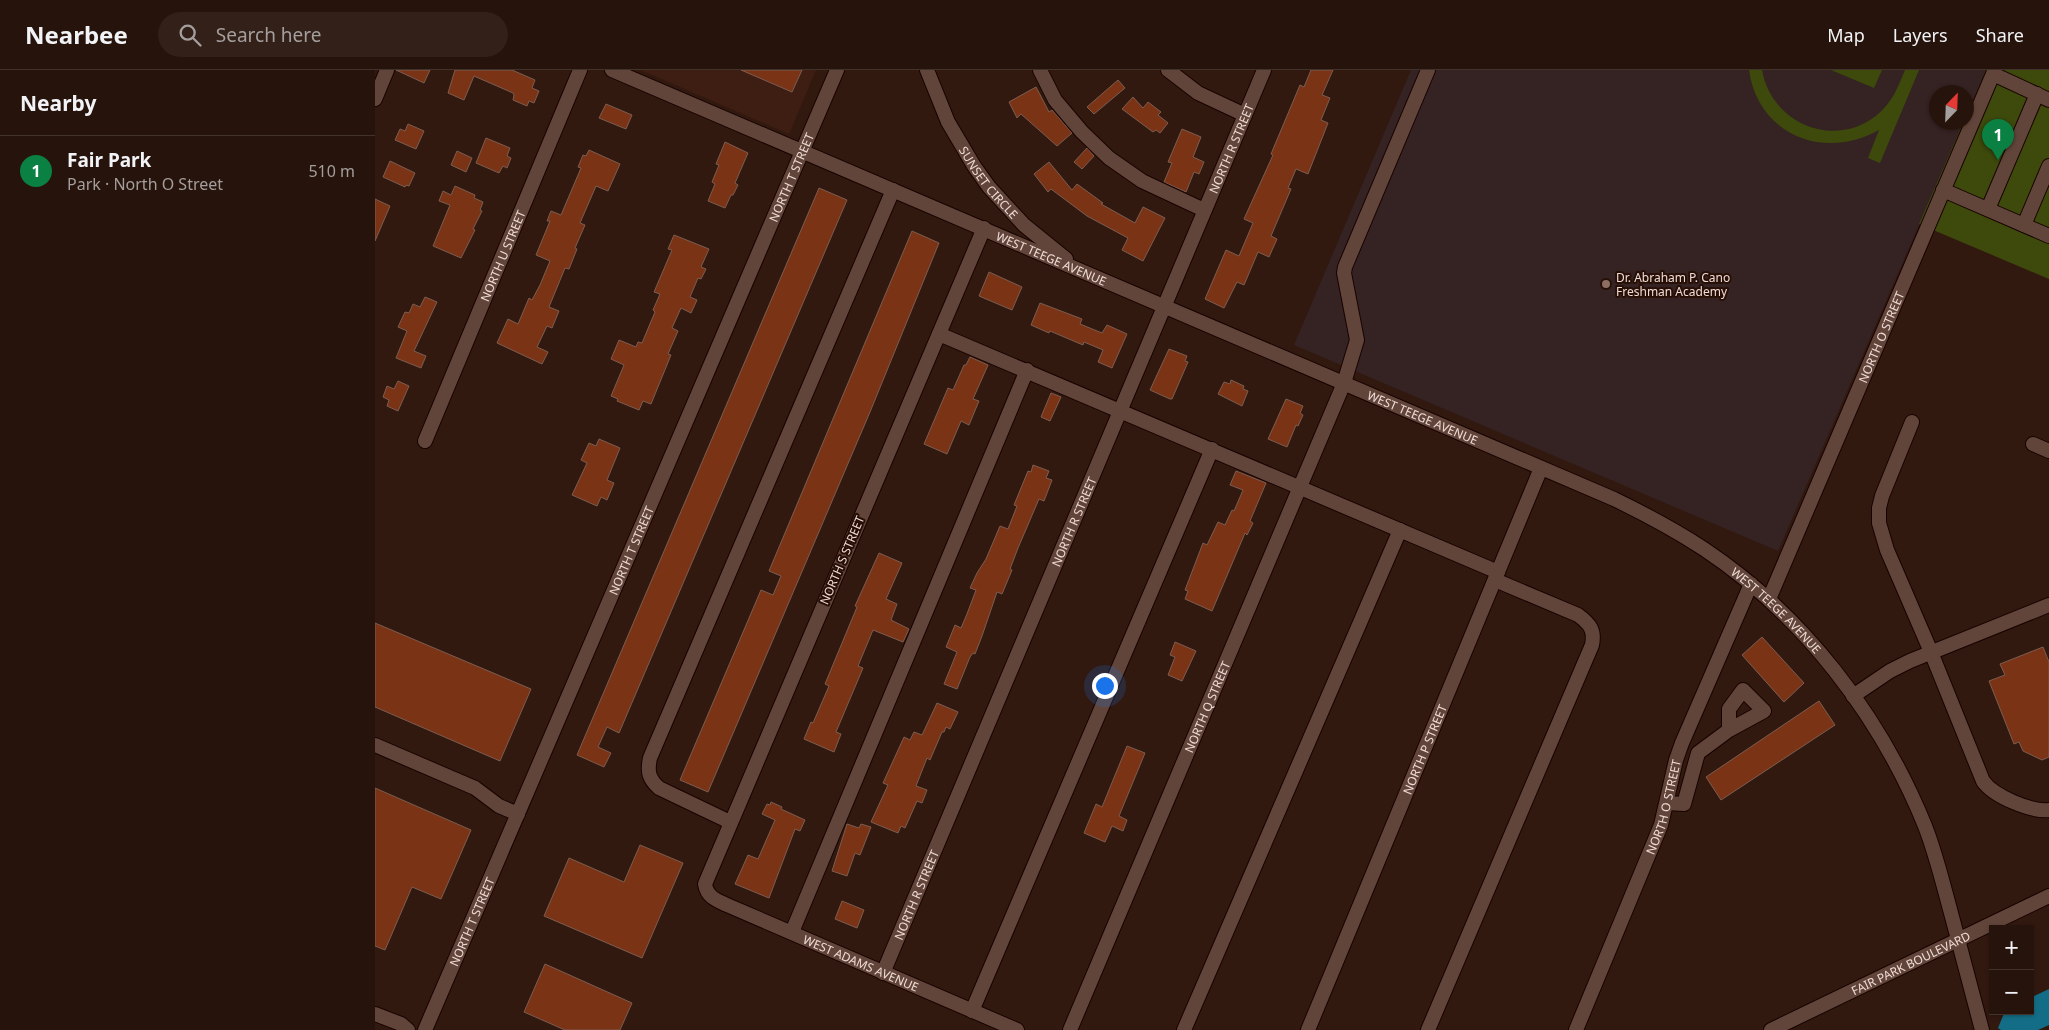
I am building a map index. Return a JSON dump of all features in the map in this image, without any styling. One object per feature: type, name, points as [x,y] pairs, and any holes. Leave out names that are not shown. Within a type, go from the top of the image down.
[{"type":"street","points":[[375,99],[387,70]]},
{"type":"street","name":"NORTH U STREET","points":[[425,441],[580,70]]},
{"type":"street","name":"WEST TEEGE AVENUE","points":[[612,70],[803,150],[1615,499],[1661,522],[1704,549],[1751,584],[1793,622],[1820,652],[1879,734],[1900,772],[1925,827],[1937,862],[1982,1030]]},
{"type":"street","name":"NORTH T STREET","points":[[425,1030],[837,70]]},
{"type":"street","name":"SUNSET CIRCLE","points":[[927,70],[948,122],[989,187],[1024,225],[1080,270]]},
{"type":"street","points":[[1040,70],[1055,100],[1082,132],[1109,158],[1142,181],[1204,210]]},
{"type":"street","points":[[1168,70],[1198,93],[1245,115]]},
{"type":"street","name":"NORTH R STREET","points":[[883,973],[1264,70]]},
{"type":"street","name":"NORTH Q STREET","points":[[1070,1030],[1344,384],[1357,340],[1344,273],[1345,267],[1428,70]]},
{"type":"street","name":"NORTH O STREET","points":[[1769,599],[1993,74],[2043,97]]},
{"type":"street","points":[[1987,210],[2043,97]]},
{"type":"street","points":[[2024,225],[2049,166]]},
{"type":"street","points":[[730,822],[659,788],[652,782],[647,770],[650,758],[893,190]]},
{"type":"street","points":[[1943,190],[2049,236]]},
{"type":"street","name":"NORTH S STREET","points":[[706,892],[705,884],[708,874],[984,228]]},
{"type":"street","points":[[939,334],[1399,530],[1578,615],[1589,624],[1594,634],[1592,645],[1428,1030]]},
{"type":"street","points":[[792,932],[1027,370]]},
{"type":"street","points":[[1912,422],[1882,496],[1879,508],[1879,523],[1882,536],[1895,571],[1988,788],[1994,793],[2037,810],[2049,810]]},
{"type":"street","points":[[2033,444],[2049,451]]},
{"type":"street","points":[[972,1011],[1212,449]]},
{"type":"street","name":"NORTH P STREET","points":[[1308,1030],[1541,468]]},
{"type":"street","points":[[1184,1030],[1399,530]]},
{"type":"street","name":"NORTH O STREET","points":[[1576,1030],[1661,825],[1676,760],[1682,743],[1751,584]]},
{"type":"street","points":[[1853,696],[1890,671],[1931,652],[2049,605]]},
{"type":"street","points":[[1667,802],[1684,804],[1698,753],[1729,730]]},
{"type":"street","points":[[375,745],[475,788],[499,806],[518,814]]},
{"type":"street","name":"WEST ADAMS AVENUE","points":[[706,892],[720,902],[1017,1030]]},
{"type":"street","name":"FAIR PARK BOULEVARD","points":[[1771,1030],[2049,896]]},
{"type":"street","points":[[375,1014],[401,1024],[408,1030]]},
{"type":"shaded area","points":[[641,70],[816,70],[789,134]]},
{"type":"shaded area","name":"Dr. Abraham P. Cano Freshman Academy","points":[[1411,70],[1986,70],[1974,98],[1974,85],[1929,85],[1929,130],[1960,130],[1778,551],[1294,345]]},
{"type":"green space","points":[[1749,70],[1762,70],[1768,89],[1778,104],[1791,117],[1807,126],[1824,130],[1842,130],[1860,125],[1877,115],[1891,100],[1905,70],[1919,70],[1880,163],[1868,158],[1879,130],[1858,139],[1837,143],[1816,142],[1797,136],[1780,126],[1765,111],[1755,93]]},
{"type":"green space","points":[[1831,70],[1882,70],[1874,88]]},
{"type":"green space","points":[[1986,70],[2049,70],[2049,279],[1919,224],[1960,130],[1974,130],[1974,98]]},
{"type":"water","points":[[2049,989],[2049,1025],[2038,1030],[2001,1030],[1998,1028],[2003,1015],[2034,1015],[2034,996]]},
{"type":"building","points":[[396,70],[430,70],[424,83]]},
{"type":"building","points":[[455,70],[512,70],[535,80],[532,88],[539,91],[534,103],[529,101],[527,106],[513,100],[513,93],[474,76],[464,100],[448,93]]},
{"type":"building","points":[[741,70],[802,70],[792,92]]},
{"type":"building","points":[[1311,70],[1333,70],[1322,95],[1330,98],[1321,120],[1328,123],[1308,174],[1296,169],[1288,188],[1291,189],[1271,236],[1277,239],[1269,257],[1258,252],[1244,285],[1237,282],[1224,308],[1205,299],[1226,250],[1239,256],[1253,223],[1244,219],[1273,155],[1271,154],[1300,85],[1304,87]]},
{"type":"building","points":[[1118,80],[1125,88],[1094,114],[1087,107]]},
{"type":"building","points":[[1036,87],[1049,112],[1052,110],[1072,133],[1057,146],[1021,114],[1017,118],[1009,102]]},
{"type":"building","points":[[1133,97],[1143,108],[1148,102],[1161,112],[1158,115],[1168,123],[1160,133],[1156,130],[1153,132],[1122,109]]},
{"type":"building","points":[[606,104],[632,115],[626,129],[599,118]]},
{"type":"building","points":[[408,124],[424,131],[416,149],[395,140],[400,129],[405,131]]},
{"type":"building","points":[[1182,129],[1201,137],[1193,157],[1204,162],[1199,174],[1194,172],[1186,192],[1164,182],[1172,163],[1168,162]]},
{"type":"building","points":[[486,138],[510,148],[507,156],[511,158],[507,168],[503,166],[499,173],[476,163]]},
{"type":"building","points":[[725,142],[748,153],[735,183],[738,185],[725,208],[708,201],[715,184],[712,182],[719,165],[716,164]]},
{"type":"building","points":[[1087,148],[1094,156],[1082,169],[1074,162]]},
{"type":"building","points":[[589,150],[620,164],[608,191],[596,186],[580,223],[585,225],[575,248],[577,249],[569,269],[565,268],[549,307],[559,311],[552,328],[547,326],[537,347],[548,352],[542,364],[497,343],[508,319],[518,324],[529,298],[532,300],[540,285],[550,261],[536,255],[550,221],[547,221],[551,211],[561,215],[581,168],[578,167],[583,155],[586,156]]},
{"type":"building","points":[[457,151],[472,158],[466,172],[451,165]]},
{"type":"building","points":[[390,161],[415,173],[409,186],[406,185],[405,187],[383,177]]},
{"type":"building","points":[[1049,162],[1072,190],[1077,184],[1103,203],[1101,204],[1135,223],[1143,207],[1165,218],[1143,261],[1122,250],[1128,238],[1087,216],[1051,189],[1048,192],[1034,174]]},
{"type":"building","points":[[455,186],[475,195],[474,198],[483,202],[480,210],[482,211],[473,229],[475,230],[461,258],[433,246],[450,205],[439,201],[443,191],[451,195]]},
{"type":"building","points":[[819,188],[847,200],[619,733],[607,727],[598,747],[611,753],[604,767],[577,755]]},
{"type":"building","points":[[375,199],[390,206],[375,241]]},
{"type":"building","points":[[912,231],[939,243],[870,412],[708,792],[680,780],[761,590],[773,595],[781,576],[769,571]]},
{"type":"building","points":[[674,235],[709,249],[701,267],[706,269],[701,279],[698,278],[690,297],[697,300],[691,313],[681,308],[672,328],[678,331],[668,354],[671,355],[651,404],[643,401],[639,410],[617,401],[618,399],[611,396],[624,365],[611,359],[619,340],[636,347],[638,342],[642,343],[655,312],[653,310],[660,294],[654,292],[672,250],[668,249]]},
{"type":"building","points":[[989,272],[1022,287],[1012,310],[979,296]]},
{"type":"building","points":[[425,297],[437,302],[414,351],[426,356],[421,368],[396,358],[407,331],[398,327],[405,312],[409,313],[413,304],[420,307]]},
{"type":"building","points":[[1040,303],[1082,319],[1080,324],[1102,333],[1107,325],[1127,334],[1112,368],[1098,362],[1103,350],[1084,342],[1083,345],[1031,325]]},
{"type":"building","points":[[1169,349],[1187,356],[1185,361],[1188,362],[1172,399],[1150,390]]},
{"type":"building","points":[[970,357],[988,365],[973,399],[979,401],[969,425],[961,421],[947,454],[924,444],[948,388],[953,390],[964,365],[966,365]]},
{"type":"building","points":[[1231,380],[1244,386],[1243,389],[1248,391],[1242,406],[1218,394],[1224,382],[1230,384]]},
{"type":"building","points":[[398,381],[409,386],[398,411],[387,406],[389,400],[383,397],[387,386],[394,389]]},
{"type":"building","points":[[1051,393],[1061,397],[1050,421],[1041,417]]},
{"type":"building","points":[[1286,399],[1303,406],[1300,413],[1303,415],[1298,426],[1296,425],[1287,447],[1268,439]]},
{"type":"building","points":[[599,439],[620,448],[607,480],[614,483],[607,500],[601,497],[597,506],[572,495],[587,463],[581,460],[589,443],[596,446]]},
{"type":"building","points":[[1033,465],[1049,471],[1046,478],[1052,480],[1044,501],[1039,499],[1018,548],[1010,569],[1012,570],[1002,594],[997,592],[975,654],[973,653],[970,657],[957,689],[944,684],[957,652],[946,647],[955,625],[961,628],[976,590],[970,588],[986,559],[1000,526],[1008,529],[1017,506],[1014,505],[1028,471],[1031,472]]},
{"type":"building","points":[[1236,471],[1266,483],[1250,521],[1253,523],[1247,535],[1245,533],[1212,611],[1185,599],[1188,591],[1185,590],[1203,543],[1207,545],[1218,522],[1225,525],[1232,510],[1234,511],[1243,490],[1230,485]]},
{"type":"building","points":[[879,553],[902,563],[886,599],[897,604],[891,620],[909,629],[903,642],[873,630],[858,666],[863,668],[836,732],[841,734],[834,752],[804,739],[829,686],[825,684],[857,607],[855,606]]},
{"type":"building","points":[[375,623],[531,689],[500,761],[375,707]]},
{"type":"building","points":[[1762,637],[1804,683],[1784,702],[1742,655]]},
{"type":"building","points":[[1175,642],[1196,651],[1182,681],[1168,675],[1175,657],[1170,655]]},
{"type":"building","points":[[2043,647],[2049,662],[2049,757],[2042,760],[2023,751],[2019,742],[2014,744],[1989,681],[2005,675],[2000,664]]},
{"type":"building","points":[[1819,701],[1835,725],[1721,800],[1706,777]]},
{"type":"building","points":[[937,703],[958,712],[950,729],[946,727],[944,732],[942,732],[930,760],[927,758],[916,786],[927,790],[922,803],[917,801],[905,828],[901,826],[898,833],[871,822],[888,785],[883,783],[904,737],[910,740],[914,732],[922,735]]},
{"type":"building","points":[[1127,746],[1145,753],[1119,816],[1127,820],[1123,831],[1112,826],[1105,842],[1084,833],[1096,804],[1102,807]]},
{"type":"building","points":[[375,788],[471,830],[441,899],[412,887],[385,950],[375,946]]},
{"type":"building","points":[[771,802],[782,807],[781,809],[805,820],[800,831],[795,829],[769,898],[735,884],[748,855],[758,859],[775,820],[762,814],[767,804],[770,805]]},
{"type":"building","points":[[847,824],[859,828],[861,824],[871,827],[860,855],[855,853],[847,876],[832,871]]},
{"type":"building","points":[[640,845],[683,863],[642,958],[544,916],[569,858],[624,882]]},
{"type":"building","points":[[842,901],[864,910],[857,928],[835,919]]},
{"type":"building","points":[[545,964],[632,1003],[620,1030],[565,1030],[524,1012]]},
{"type":"place","name":"Fair Park","points":[[1998,160]]},
{"type":"place","name":"Dr. Abraham P. Cano Freshman Academy","points":[[1606,284]]}]
